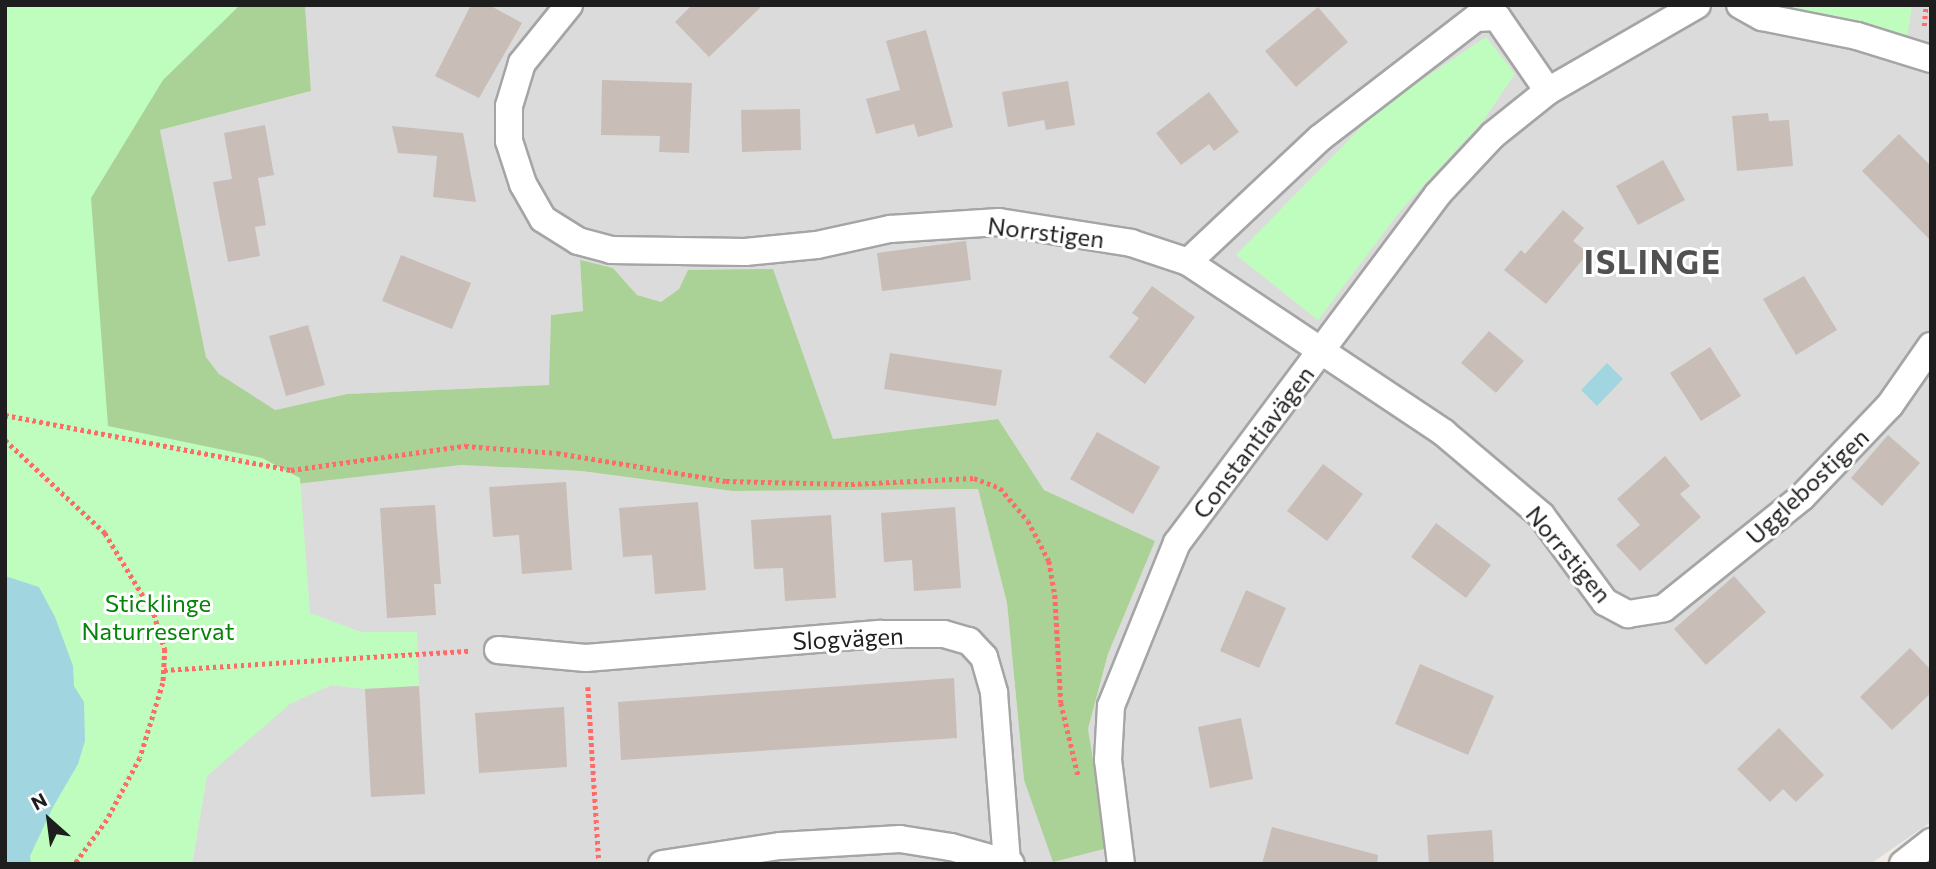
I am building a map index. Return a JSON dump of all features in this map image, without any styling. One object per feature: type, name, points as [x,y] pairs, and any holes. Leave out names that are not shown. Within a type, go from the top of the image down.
[{"type":"street","name":"Norrstigen","points":[[569,5],[522,63],[509,106],[509,141],[523,184],[543,219],[578,241],[611,250],[745,252],[817,245],[890,229],[999,222],[1131,243],[1188,262],[1321,354],[1444,433],[1541,515],[1605,602],[1628,614],[1664,608]]},
{"type":"street","name":"Constantiavägen","points":[[1121,864],[1108,760],[1111,706],[1120,678],[1177,543],[1321,354],[1437,195],[1493,135],[1548,91],[1698,5]]},
{"type":"street","points":[[1740,5],[1762,17],[1857,36],[1931,59]]},
{"type":"street","points":[[1188,262],[1320,138],[1476,18],[1497,17],[1548,91]]},
{"type":"street","name":"Ugglebostigen","points":[[1664,608],[1802,497],[1890,405],[1931,346]]},
{"type":"street","name":"Slogvägen","points":[[498,650],[586,658],[881,634],[944,634],[969,641],[984,657],[994,693],[1009,863]]},
{"type":"street","points":[[662,864],[780,846],[900,839],[951,847],[1009,863]]},
{"type":"street","points":[[1903,864],[1931,842]]},
{"type":"path","points":[[5,415],[291,470],[465,446],[556,453],[726,481],[851,484],[974,478],[1000,488],[1028,521],[1049,561],[1055,595],[1061,703],[1080,785]]},
{"type":"path","points":[[5,440],[105,533],[124,559],[154,614],[165,649],[164,670],[140,758],[107,820],[75,864]]},
{"type":"path","points":[[164,670],[498,650]]},
{"type":"path","points":[[586,658],[599,864]]},
{"type":"shaded area","points":[[305,5],[1931,5],[1931,822],[1870,864],[192,864],[213,738],[331,685],[365,689],[417,632],[361,632],[305,612],[297,482],[461,465],[580,471],[732,491],[978,489],[1007,603],[1024,780],[1108,848],[1088,729],[1108,654],[1154,542],[1044,490],[997,419],[833,439],[679,289],[661,303],[637,295],[613,268],[580,261],[583,311],[551,315],[550,385],[347,394],[275,410],[259,402],[219,374],[206,357],[160,130],[311,91]]},
{"type":"green space","points":[[5,5],[305,5],[311,91],[160,130],[206,357],[219,374],[275,410],[347,394],[549,385],[551,315],[583,311],[580,260],[613,268],[637,295],[661,302],[679,289],[688,270],[773,269],[833,439],[998,419],[1044,490],[1155,541],[1108,654],[1088,729],[1108,848],[1053,862],[1024,780],[1007,603],[978,489],[732,491],[581,471],[461,465],[36,514]]},
{"type":"green space","name":"Sticklinge Naturreservat","points":[[5,5],[240,5],[163,80],[91,198],[108,426],[262,458],[300,478],[310,613],[361,632],[417,632],[419,686],[365,689],[331,685],[290,704],[207,776],[192,864],[5,864]]},
{"type":"green space","points":[[1785,5],[1912,5],[1907,39],[1784,10]]},
{"type":"green space","points":[[1486,37],[1515,74],[1483,121],[1401,210],[1318,320],[1236,255],[1382,106]]},
{"type":"water","points":[[1607,363],[1623,379],[1597,406],[1581,390]]},
{"type":"water","points":[[5,576],[39,587],[55,617],[73,666],[74,686],[84,702],[85,741],[78,764],[53,807],[30,856],[31,864],[5,864]]},
{"type":"building","points":[[471,5],[489,5],[522,23],[479,98],[435,76]]},
{"type":"building","points":[[692,5],[763,5],[709,57],[675,22]]},
{"type":"building","points":[[1318,7],[1348,42],[1296,87],[1265,51]]},
{"type":"building","points":[[926,30],[953,127],[918,137],[914,124],[876,134],[866,99],[900,90],[886,41]]},
{"type":"building","points":[[602,80],[692,83],[689,153],[659,152],[660,136],[601,135]]},
{"type":"building","points":[[1068,81],[1075,125],[1046,130],[1044,120],[1008,127],[1002,92]]},
{"type":"building","points":[[1209,92],[1239,132],[1214,151],[1209,144],[1181,165],[1156,133]]},
{"type":"building","points":[[800,109],[801,150],[742,152],[741,110]]},
{"type":"building","points":[[1768,113],[1769,121],[1789,120],[1793,166],[1737,171],[1732,116]]},
{"type":"building","points":[[265,125],[274,175],[258,178],[266,225],[255,227],[260,256],[228,262],[213,182],[232,179],[224,133]]},
{"type":"building","points":[[392,126],[463,133],[476,202],[433,197],[437,156],[398,153]]},
{"type":"building","points":[[1899,134],[1931,166],[1931,241],[1862,171]]},
{"type":"building","points":[[1663,160],[1685,200],[1638,225],[1616,186]]},
{"type":"building","points":[[1563,210],[1584,228],[1573,241],[1588,253],[1546,304],[1504,270],[1521,250],[1525,254]]},
{"type":"building","points":[[966,241],[971,280],[882,291],[877,253]]},
{"type":"building","points":[[401,255],[471,283],[452,329],[382,301]]},
{"type":"building","points":[[1804,276],[1837,330],[1796,355],[1763,299]]},
{"type":"building","points":[[1152,286],[1195,317],[1145,384],[1109,357],[1139,318],[1132,313]]},
{"type":"building","points":[[308,325],[325,385],[286,396],[269,336]]},
{"type":"building","points":[[1489,331],[1524,361],[1496,393],[1461,363]]},
{"type":"building","points":[[1710,347],[1741,396],[1701,421],[1670,373]]},
{"type":"building","points":[[890,353],[1002,370],[996,406],[884,389]]},
{"type":"building","points":[[1097,432],[1160,467],[1133,514],[1070,479]]},
{"type":"building","points":[[1888,435],[1920,463],[1882,506],[1851,478]]},
{"type":"building","points":[[1665,456],[1690,486],[1680,494],[1701,517],[1640,571],[1616,545],[1640,525],[1617,499]]},
{"type":"building","points":[[1323,464],[1363,494],[1327,541],[1287,511]]},
{"type":"building","points":[[566,482],[572,570],[522,574],[519,535],[493,537],[489,487]]},
{"type":"building","points":[[698,502],[706,590],[655,594],[652,555],[623,557],[619,508]]},
{"type":"building","points":[[435,505],[441,584],[434,584],[436,615],[387,618],[380,508]]},
{"type":"building","points":[[955,507],[961,588],[914,591],[912,560],[884,562],[881,513]]},
{"type":"building","points":[[831,515],[836,598],[785,601],[783,568],[754,569],[751,520]]},
{"type":"building","points":[[1436,523],[1491,565],[1466,598],[1411,557]]},
{"type":"building","points":[[1734,576],[1766,612],[1706,665],[1674,629]]},
{"type":"building","points":[[1246,590],[1286,608],[1259,668],[1220,651]]},
{"type":"building","points":[[1910,648],[1931,670],[1931,693],[1892,730],[1860,697]]},
{"type":"building","points":[[1420,664],[1494,696],[1468,755],[1395,724]]},
{"type":"building","points":[[954,678],[957,738],[621,760],[618,702]]},
{"type":"building","points":[[419,686],[425,794],[371,797],[365,689]]},
{"type":"building","points":[[564,707],[567,767],[479,773],[475,713]]},
{"type":"building","points":[[1241,718],[1253,779],[1210,788],[1198,727]]},
{"type":"building","points":[[1779,728],[1824,775],[1796,802],[1783,789],[1770,802],[1737,769]]},
{"type":"building","points":[[1272,827],[1378,855],[1377,864],[1262,864]]},
{"type":"building","points":[[1492,830],[1494,864],[1429,864],[1427,835]]},
{"type":"district","name":"ISLINGE","points":[[1653,261]]}]
